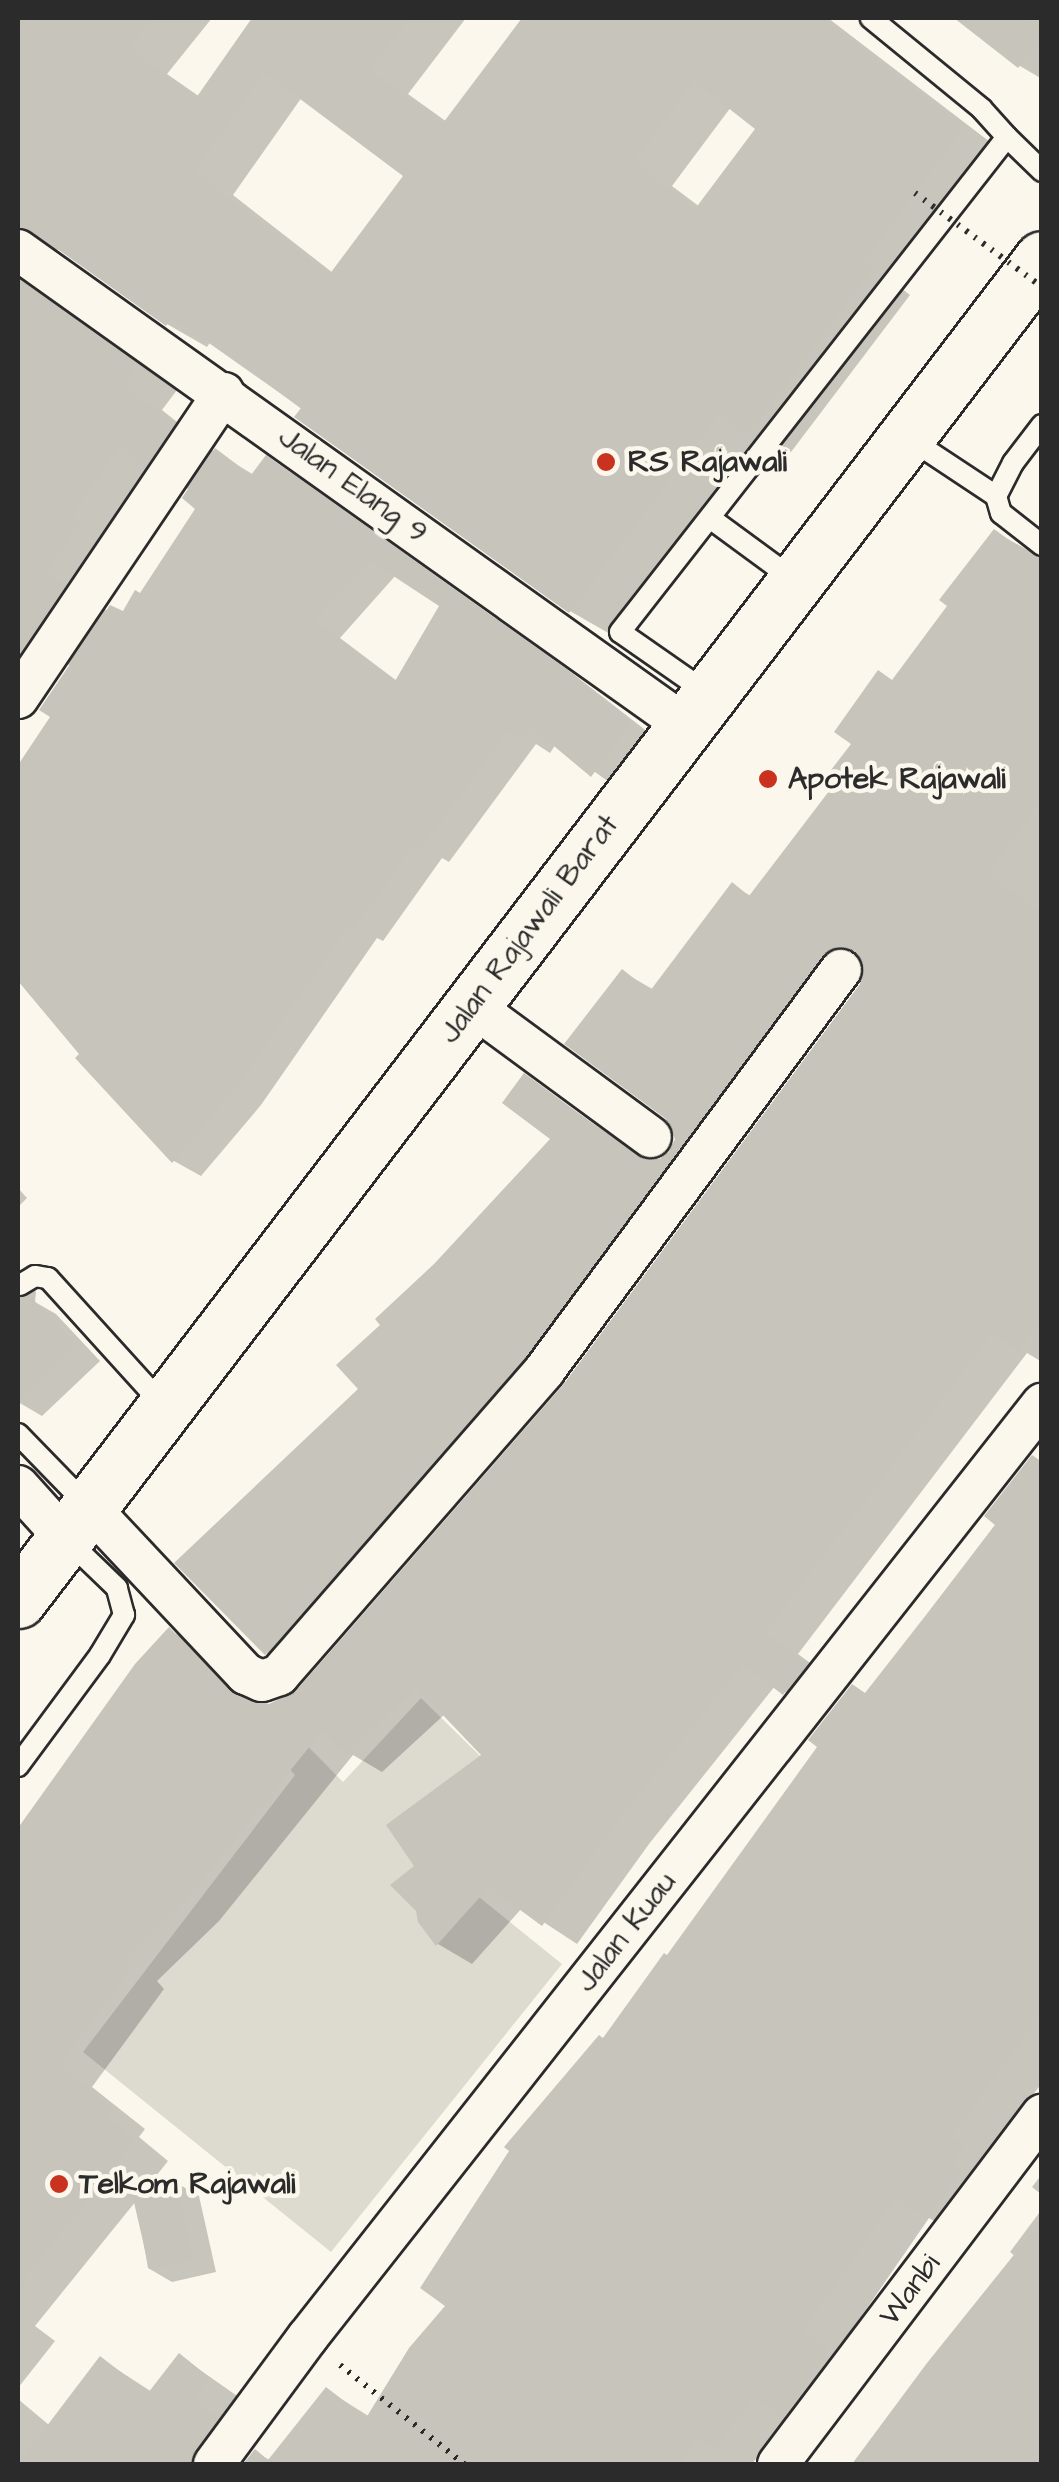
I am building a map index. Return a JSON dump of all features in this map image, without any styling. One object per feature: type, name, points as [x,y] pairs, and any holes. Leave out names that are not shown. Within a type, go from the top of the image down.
[{"type":"highway","name":"Jalan Rajawali Barat","points":[[18,1600],[1042,259]]},
{"type":"street","name":"Jalan Elang 9","points":[[18,250],[697,710]]},
{"type":"street","points":[[18,698],[224,393]]},
{"type":"street","points":[[18,1486],[76,1522],[246,1674],[262,1681],[279,1675],[544,1371],[841,970]]},
{"type":"street","points":[[472,1005],[651,1137]]},
{"type":"street","name":"Jalan Kuau","points":[[214,2464],[306,2338],[1042,1404]]},
{"type":"street","name":"Wanbi","points":[[778,2464],[1042,2115]]},
{"type":"lane","points":[[872,18],[982,110],[1042,171]]},
{"type":"lane","points":[[697,710],[620,632],[1007,137]]},
{"type":"lane","points":[[996,496],[1013,463],[1042,425]]},
{"type":"lane","points":[[906,436],[996,496],[1001,513],[1042,544]]},
{"type":"lane","points":[[710,518],[795,581]]},
{"type":"lane","points":[[20,1285],[34,1276],[48,1278],[164,1407]]},
{"type":"lane","points":[[18,1434],[117,1588],[124,1615],[100,1656],[18,1766]]},
{"type":"path","points":[[914,193],[1042,287]]},
{"type":"path","points":[[306,2338],[464,2464]]},
{"type":"shaded area","points":[[421,1698],[519,1794],[453,1876],[562,1964],[331,2252],[83,2052],[295,1775],[255,1731],[273,1711],[343,1782]]},
{"type":"building","name":"RS Rajawali","points":[[18,18],[152,18],[129,49],[196,98],[252,18],[409,18],[370,70],[443,123],[522,18],[822,18],[964,127],[863,263],[872,270],[747,435],[719,414],[569,613],[294,417],[301,408],[182,324],[171,319],[166,326],[32,231],[18,227]],"holes":[[[264,72],[403,176],[329,275],[194,171]],[[694,81],[755,129],[695,209],[634,161]]]},
{"type":"building","points":[[954,18],[1026,18],[1042,30],[1042,40],[1018,68]]},
{"type":"building","points":[[18,279],[138,365],[124,386],[175,423],[145,467],[120,445],[72,516],[80,522],[45,574],[66,584],[18,656]]},
{"type":"building","points":[[215,448],[251,475],[266,455],[540,651],[631,722],[591,777],[530,726],[522,739],[508,731],[421,848],[414,843],[354,928],[349,924],[234,1090],[172,1163],[75,1058],[79,1054],[18,981],[18,765],[50,717],[39,710],[110,605],[123,611],[135,590],[140,593],[195,509],[182,498]],"holes":[[[369,560],[439,606],[395,681],[314,620]]]},
{"type":"building","points":[[994,529],[1042,564],[1042,800],[987,874],[1042,913],[1042,1320],[1018,1351],[993,1332],[765,1632],[807,1664],[783,1695],[742,1664],[614,1825],[542,1926],[489,1887],[436,1946],[418,1922],[416,1911],[390,1885],[414,1866],[386,1825],[481,1755],[417,1688],[346,1754],[323,1730],[184,1902],[124,1960],[131,1968],[59,2065],[112,2107],[106,2116],[135,2140],[18,2286],[18,1828],[135,1664],[169,1627],[236,1696],[269,1704],[296,1691],[563,1385],[860,984],[863,961],[854,950],[832,948],[822,956],[525,1356],[265,1655],[174,1563],[358,1389],[336,1365],[380,1325],[375,1319],[434,1264],[550,1139],[502,1103],[524,1073],[638,1157],[660,1159],[669,1152],[675,1139],[666,1119],[564,1044],[622,969],[650,991],[732,882],[749,896],[839,778],[831,770],[851,744],[834,732],[878,670],[892,680],[947,606],[939,600]]},
{"type":"building","points":[[29,1295],[76,1345],[18,1400],[18,1298]]},
{"type":"building","points":[[1032,1455],[1042,1462],[1042,2013],[951,2137],[964,2146],[951,2163],[962,2171],[926,2219],[897,2196],[803,2331],[829,2350],[783,2417],[754,2397],[715,2449],[698,2438],[679,2464],[243,2464],[255,2449],[268,2460],[326,2387],[366,2418],[409,2348],[445,2306],[420,2288],[509,2151],[504,2147],[599,2035],[603,2038],[664,1953],[667,1955],[817,1747],[808,1740],[852,1684],[865,1693],[995,1525],[984,1516]]},
{"type":"building","points":[[175,2180],[193,2259],[149,2269],[131,2190]]},
{"type":"building","points":[[1042,2220],[1042,2464],[852,2464],[927,2363]]},
{"type":"building","points":[[179,2353],[210,2378],[194,2398],[218,2418],[195,2450],[191,2464],[18,2464],[100,2356],[148,2393]]},
{"type":"place","name":"RS Rajawali","points":[[606,462]]},
{"type":"place","name":"Apotek Rajawali","points":[[768,779]]},
{"type":"place","name":"Telkom Rajawali","points":[[59,2184]]}]
